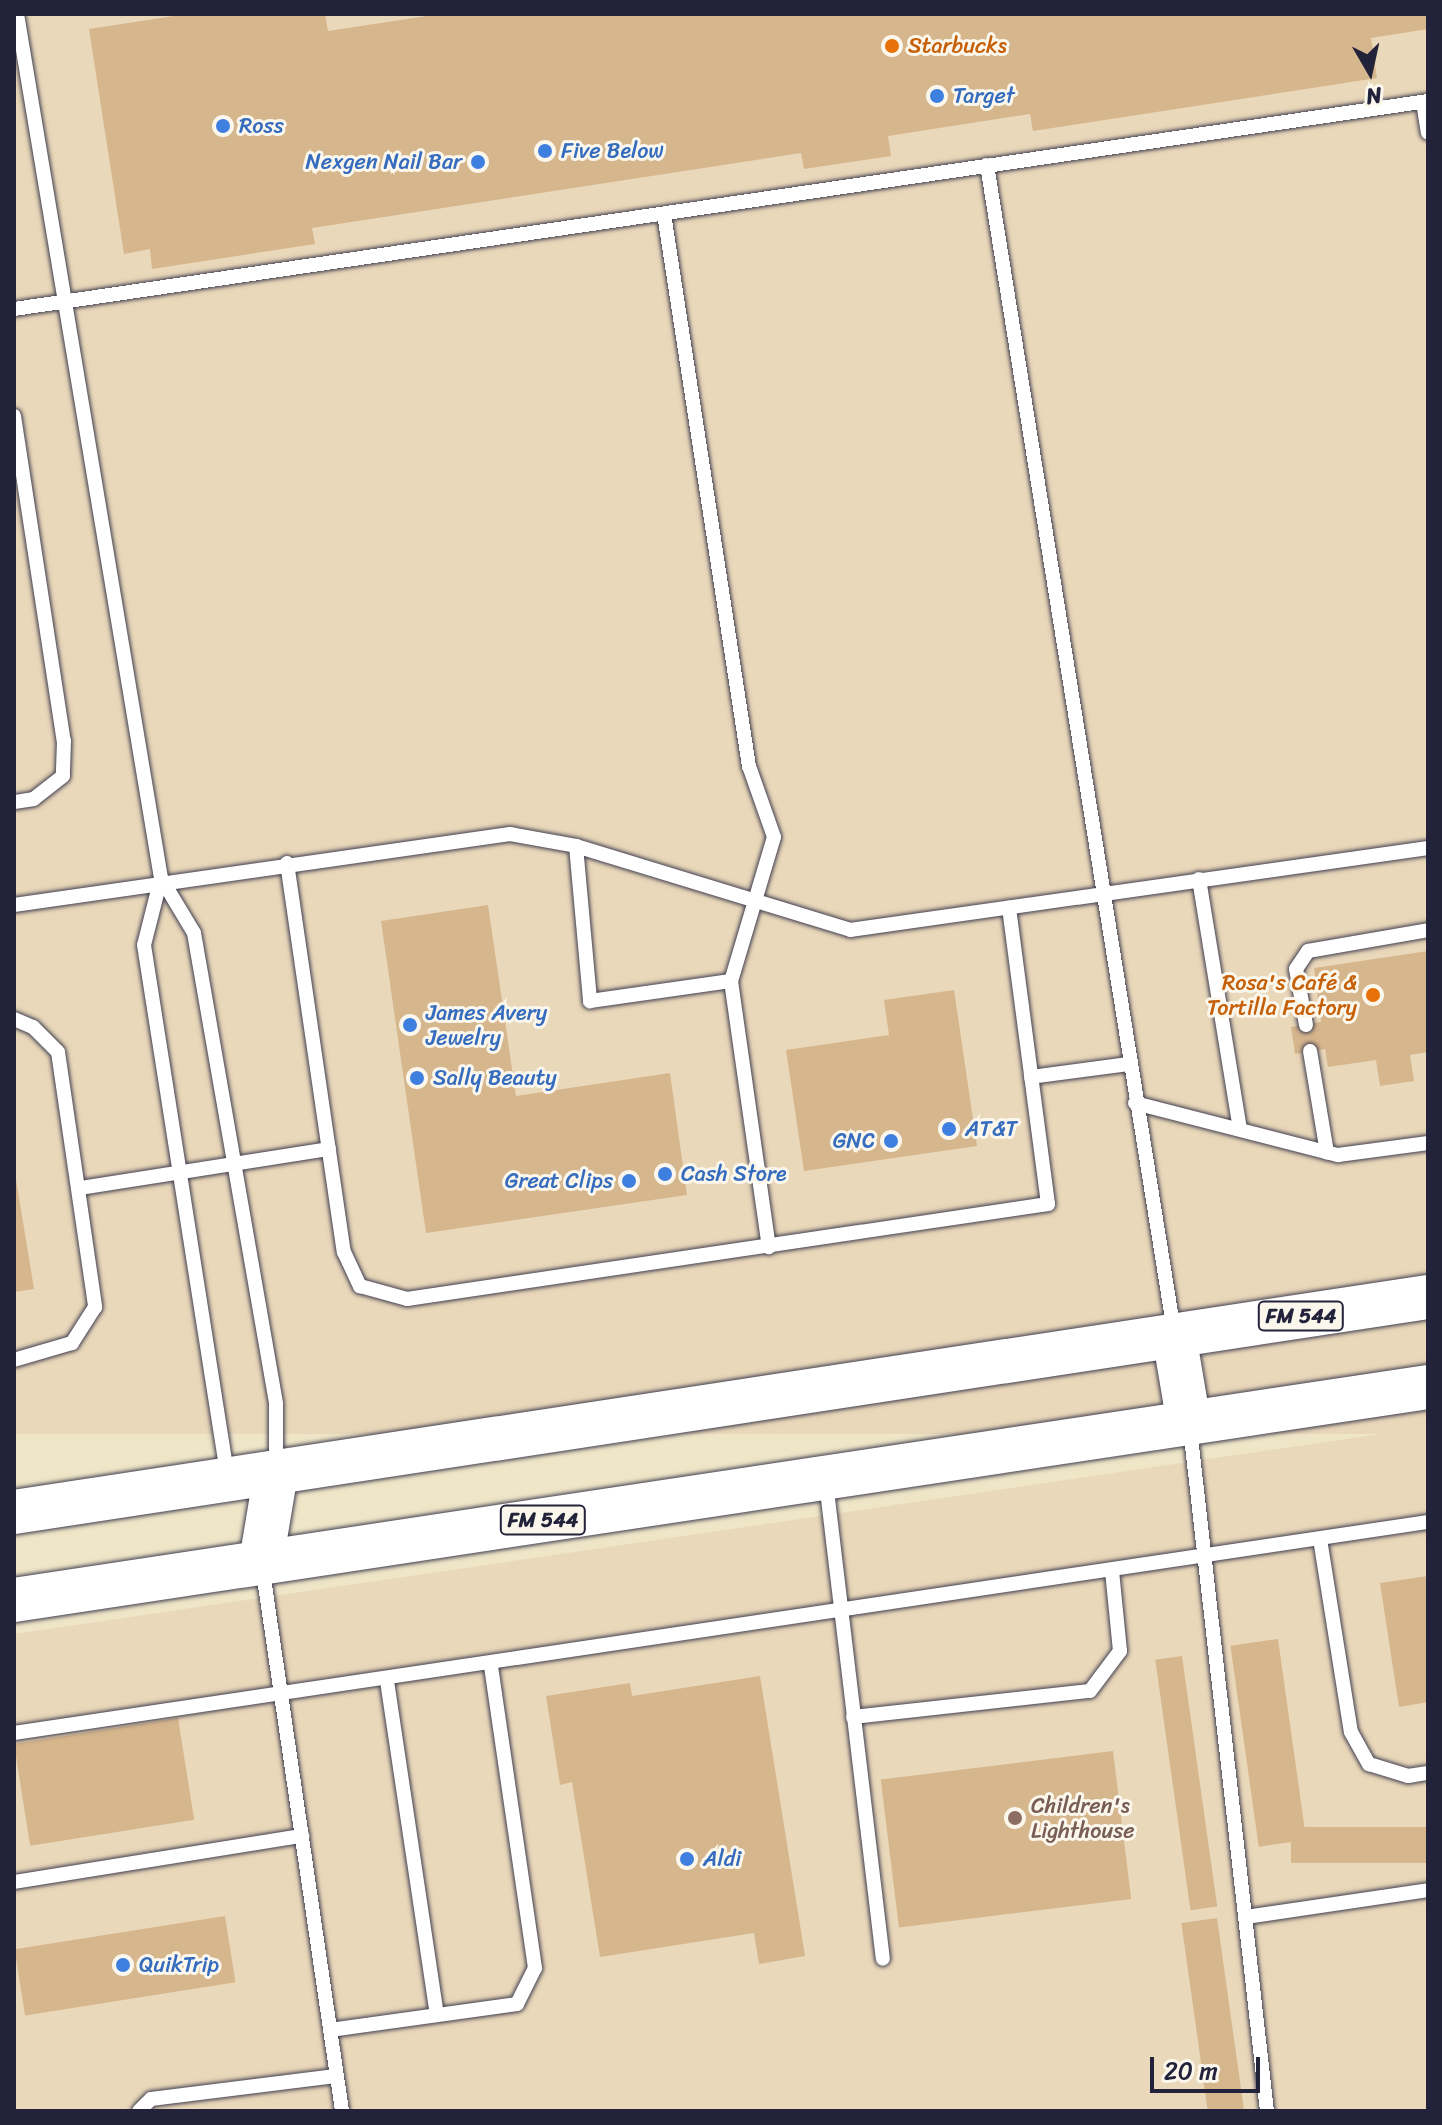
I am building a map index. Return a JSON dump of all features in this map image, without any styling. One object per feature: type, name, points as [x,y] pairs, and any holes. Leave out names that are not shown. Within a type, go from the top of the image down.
[{"type":"main road","name":"FM 544","points":[[14,1512],[228,1482],[276,1472],[1428,1297]]},
{"type":"main road","points":[[1174,1335],[1189,1424]]},
{"type":"main road","name":"FM 544","points":[[14,1600],[1428,1387]]},
{"type":"main road","points":[[261,1562],[276,1472]]},
{"type":"main road","points":[[228,1482],[261,1562]]},
{"type":"lane","points":[[17,14],[161,878],[194,933],[276,1404],[276,1472]]},
{"type":"lane","points":[[14,309],[1426,101],[1428,133]]},
{"type":"lane","points":[[987,165],[1101,896],[1174,1335]]},
{"type":"lane","points":[[664,214],[749,766],[774,837],[731,981],[769,1247]]},
{"type":"lane","points":[[14,416],[64,741],[63,776],[34,799],[14,802]]},
{"type":"lane","points":[[14,905],[161,878],[510,834],[576,846],[850,930],[1428,848]]},
{"type":"lane","points":[[576,846],[590,1001],[731,981]]},
{"type":"lane","points":[[287,863],[344,1252],[360,1286],[407,1299],[1048,1204],[1009,908]]},
{"type":"lane","points":[[161,878],[144,945],[228,1482]]},
{"type":"lane","points":[[1199,879],[1240,1129]]},
{"type":"lane","points":[[1306,1025],[1296,969],[1308,951],[1428,930]]},
{"type":"lane","points":[[14,1019],[33,1027],[58,1052],[95,1307],[72,1343],[14,1360]]},
{"type":"lane","points":[[1310,1051],[1327,1153]]},
{"type":"lane","points":[[1031,1077],[1129,1064]]},
{"type":"lane","points":[[1135,1103],[1327,1153],[1428,1143]]},
{"type":"lane","points":[[80,1188],[329,1149]]},
{"type":"lane","points":[[1189,1424],[1208,1557],[1267,2111]]},
{"type":"lane","points":[[825,1477],[883,1959]]},
{"type":"lane","points":[[14,1733],[279,1691],[387,1681],[491,1666],[1428,1522]]},
{"type":"lane","points":[[1320,1539],[1351,1732],[1369,1764],[1408,1776],[1428,1773]]},
{"type":"lane","points":[[261,1562],[342,2111]]},
{"type":"lane","points":[[853,1717],[1090,1691],[1120,1651],[1112,1571]]},
{"type":"lane","points":[[330,2030],[517,2004],[535,1968],[491,1666]]},
{"type":"lane","points":[[387,1681],[437,2014]]},
{"type":"lane","points":[[14,1882],[302,1836]]},
{"type":"lane","points":[[1246,1917],[1428,1890]]},
{"type":"lane","points":[[139,2111],[151,2099],[336,2076]]},
{"type":"shaded area","points":[[14,14],[1428,14],[1428,1434],[14,1434]]},
{"type":"shaded area","points":[[1428,1427],[1428,2111],[14,2111],[14,1634]]},
{"type":"building","points":[[187,14],[325,14],[328,31],[440,14],[1428,14],[1428,29],[1371,38],[1377,78],[1033,131],[1030,114],[888,136],[891,156],[804,169],[801,153],[312,228],[315,244],[152,269],[150,249],[124,254],[89,29]]},
{"type":"building","points":[[488,905],[516,1096],[670,1073],[687,1195],[426,1233],[381,921]]},
{"type":"building","name":"Rosa's Café & Tortilla Factory","points":[[1428,951],[1428,1052],[1410,1055],[1414,1081],[1380,1086],[1376,1060],[1328,1067],[1325,1049],[1295,1054],[1291,1027],[1321,1022],[1314,968]]},
{"type":"building","points":[[954,990],[977,1146],[804,1171],[786,1050],[889,1035],[884,1000]]},
{"type":"building","points":[[14,1167],[34,1289],[14,1292]]},
{"type":"building","points":[[1428,1576],[1428,1702],[1399,1707],[1380,1583]]},
{"type":"building","points":[[1278,1639],[1306,1840],[1259,1847],[1230,1646]]},
{"type":"building","points":[[1182,1656],[1217,1907],[1190,1910],[1155,1660]]},
{"type":"building","name":"Aldi","points":[[760,1676],[805,1956],[759,1964],[754,1933],[600,1957],[572,1782],[560,1785],[546,1696],[630,1683],[632,1696]]},
{"type":"building","points":[[178,1718],[194,1820],[30,1846],[14,1744]]},
{"type":"building","points":[[1113,1751],[1131,1899],[899,1927],[881,1780]]},
{"type":"building","points":[[1291,1827],[1428,1827],[1428,1863],[1291,1863]]},
{"type":"building","name":"QuikTrip","points":[[225,1916],[235,1982],[25,2015],[15,1949]]},
{"type":"building","points":[[1217,1918],[1244,2111],[1208,2111],[1181,1923]]},
{"type":"place","name":"Starbucks","points":[[892,46]]},
{"type":"place","name":"Target","points":[[937,96]]},
{"type":"place","name":"Ross","points":[[223,126]]},
{"type":"place","name":"Five Below","points":[[545,151]]},
{"type":"place","name":"Nexgen Nail Bar","points":[[478,162]]},
{"type":"place","name":"Rosa's Café & Tortilla Factory","points":[[1373,995]]},
{"type":"place","name":"James Avery Jewelry","points":[[410,1025]]},
{"type":"place","name":"Sally Beauty","points":[[417,1078]]},
{"type":"place","name":"AT&T","points":[[949,1129]]},
{"type":"place","name":"GNC","points":[[891,1141]]},
{"type":"place","name":"Cash Store","points":[[665,1174]]},
{"type":"place","name":"Great Clips","points":[[629,1181]]},
{"type":"place","name":"Children's Lighthouse","points":[[1015,1818]]},
{"type":"place","name":"Aldi","points":[[687,1859]]},
{"type":"place","name":"QuikTrip","points":[[123,1965]]}]
